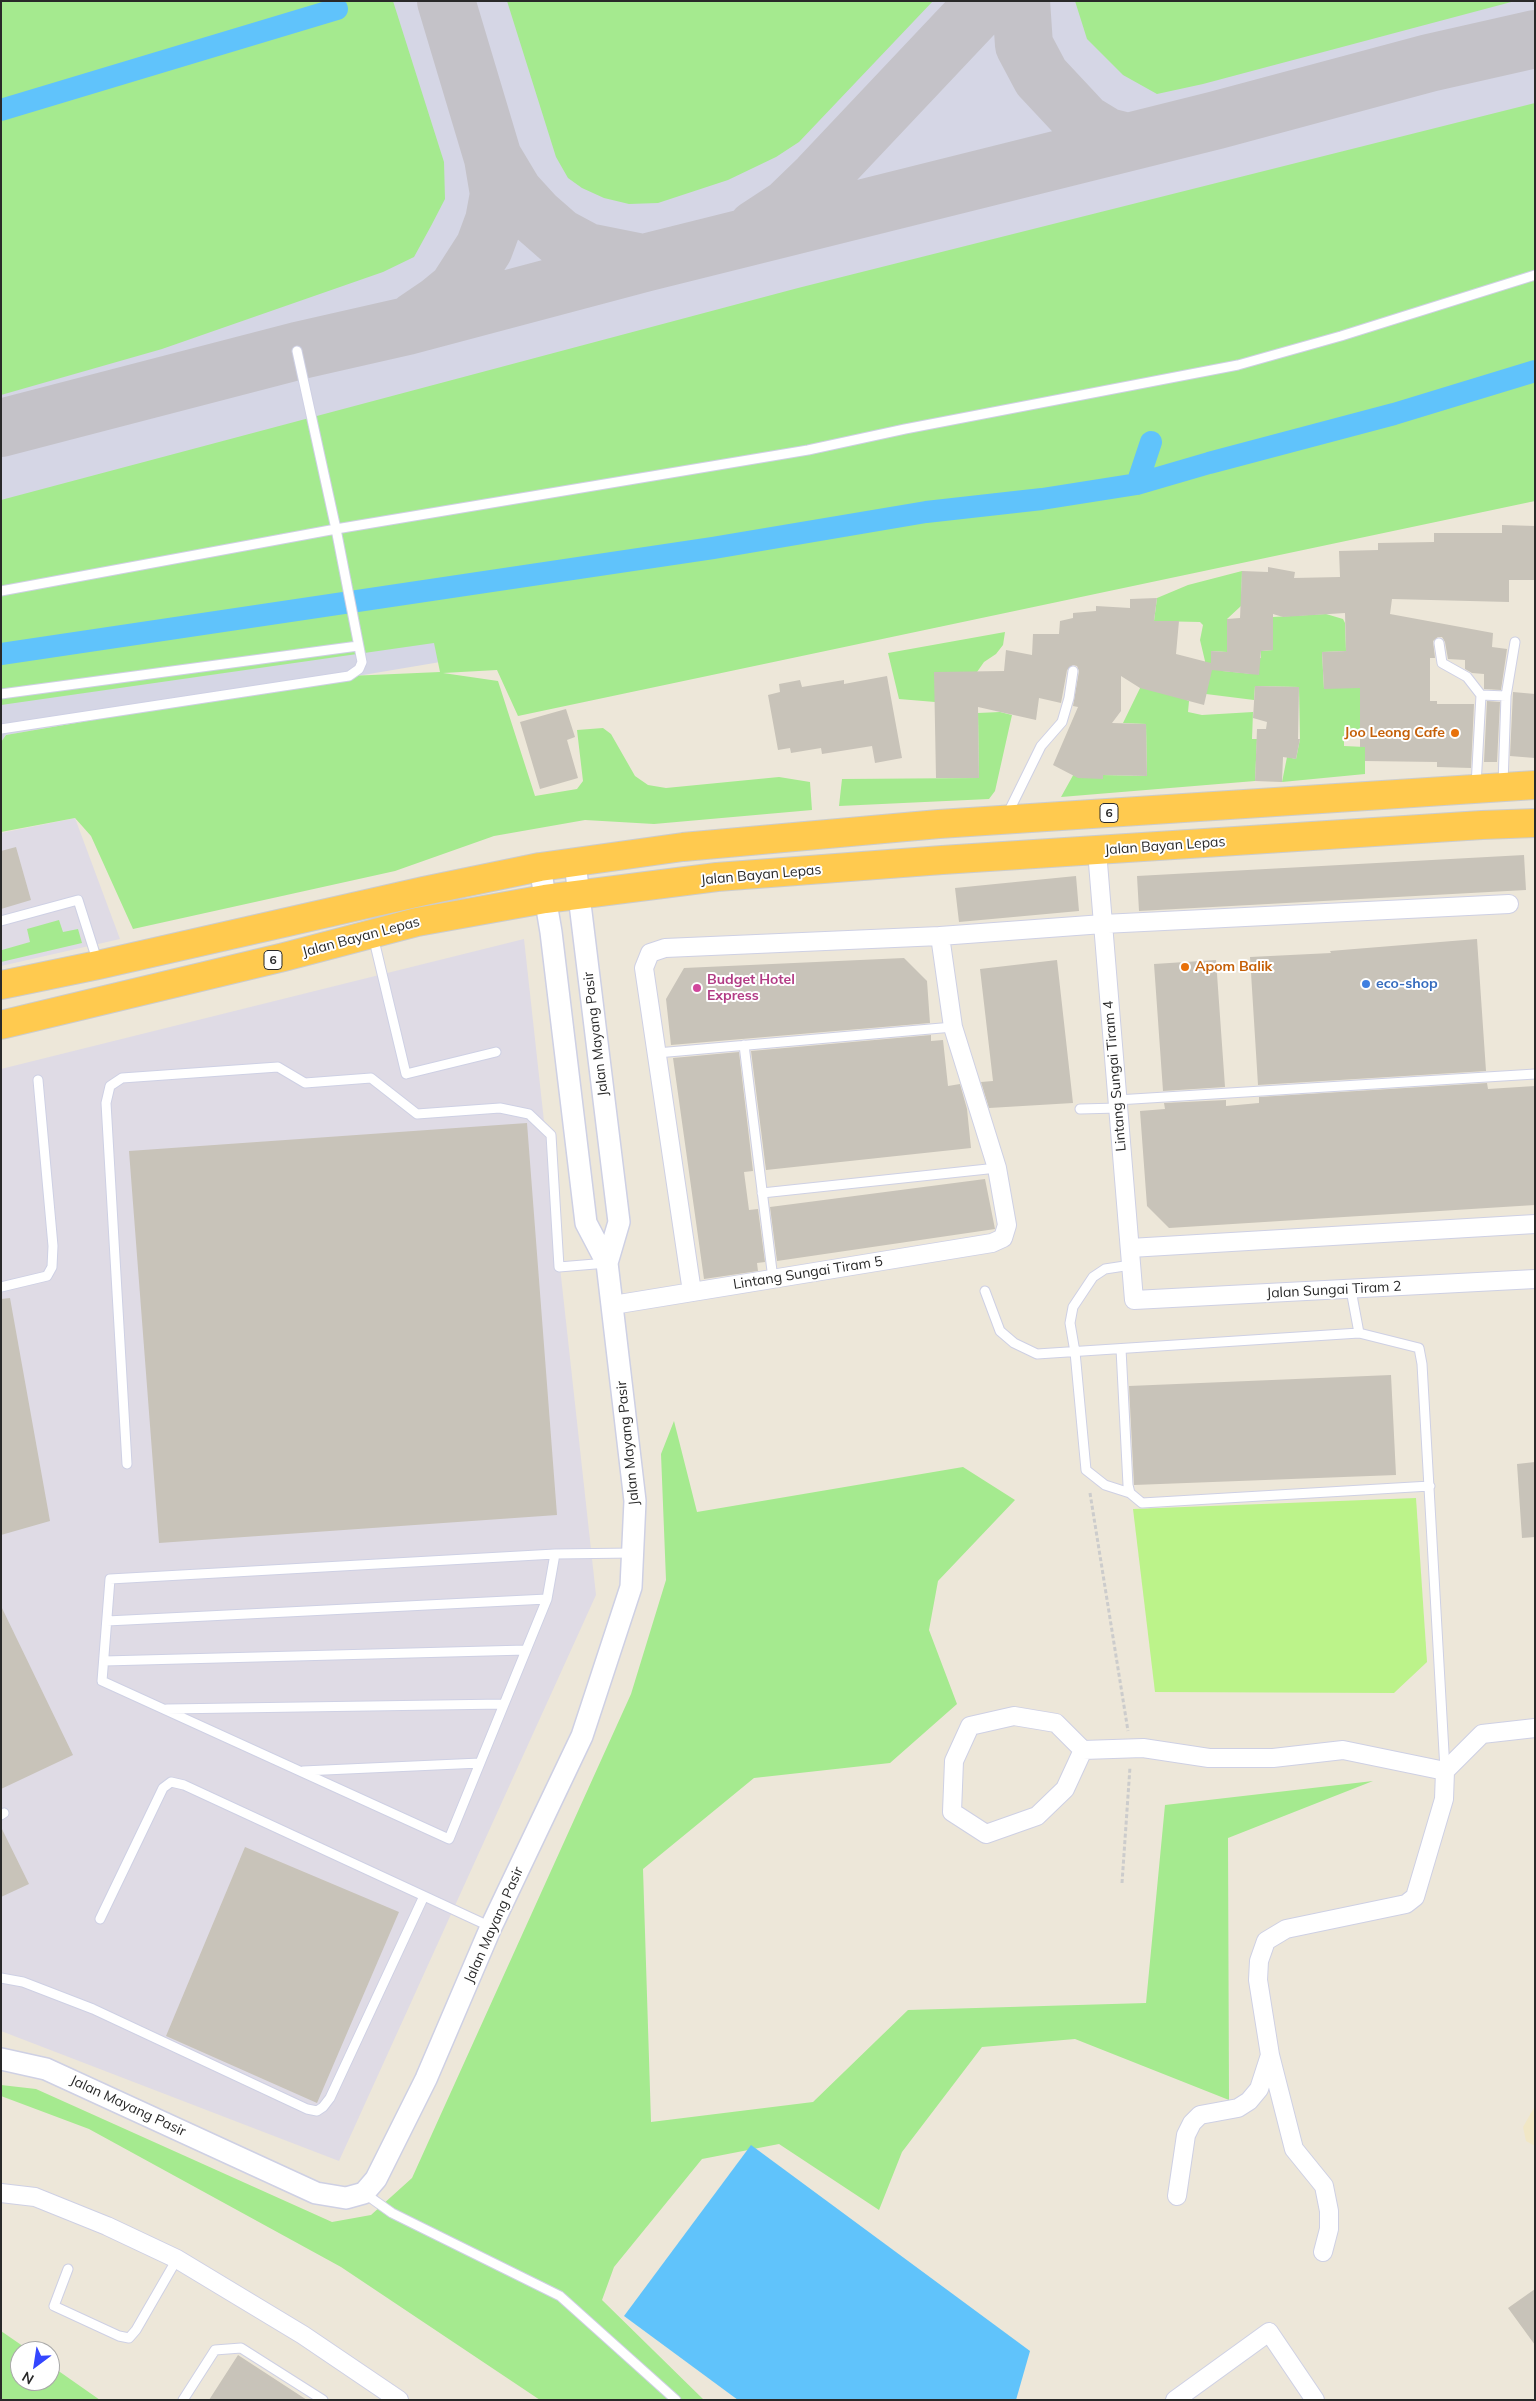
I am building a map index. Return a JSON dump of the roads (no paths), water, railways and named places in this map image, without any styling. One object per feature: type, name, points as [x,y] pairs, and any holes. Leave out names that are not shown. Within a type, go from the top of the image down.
[{"type":"highway","name":"Jalan Bayan Lepas","points":[[1,985],[540,867],[683,846],[1005,820],[1535,785]]},
{"type":"highway","name":"Jalan Bayan Lepas","points":[[1,1025],[417,922],[545,899],[726,877],[942,860],[1462,826],[1535,823]]},
{"type":"highway","points":[[424,891],[520,856],[598,843],[683,846]]},
{"type":"street","name":"Lintang Sungai Tiram 4","points":[[1097,851],[1134,1300]]},
{"type":"street","name":"Jalan Mayang Pasir","points":[[575,863],[619,1222],[607,1263]]},
{"type":"street","name":"Jalan Mayang Pasir","points":[[1,2060],[46,2069],[316,2193],[346,2198],[364,2193],[376,2179],[426,2079],[491,1927],[582,1736],[631,1587],[636,1502],[607,1263],[586,1223],[540,867]]},
{"type":"street","points":[[692,1292],[644,968],[650,953],[665,948],[940,936],[1103,924],[1509,904]]},
{"type":"street","points":[[940,936],[953,1027],[997,1168]]},
{"type":"street","name":"Lintang Sungai Tiram 5","points":[[612,1306],[992,1243],[1003,1238],[1008,1225],[997,1168]]},
{"type":"street","points":[[1130,1257],[1535,1224]]},
{"type":"street","name":"Jalan Sungai Tiram 2","points":[[1134,1300],[1535,1279]]},
{"type":"street","points":[[1083,1750],[1065,1789],[1037,1816],[986,1834],[952,1812],[954,1760],[970,1726],[1014,1716],[1056,1723],[1083,1750],[1143,1748],[1209,1758],[1273,1758],[1343,1750],[1445,1771]]},
{"type":"street","points":[[1323,2252],[1329,2229],[1329,2211],[1324,2186],[1294,2149],[1270,2054],[1258,1980],[1259,1962],[1266,1941],[1286,1929],[1406,1904],[1414,1897],[1444,1799],[1445,1771],[1482,1734],[1535,1728]]},
{"type":"street","points":[[1177,2196],[1186,2135],[1192,2124],[1200,2115],[1238,2108],[1249,2101],[1259,2090],[1270,2054]]},
{"type":"street","points":[[1,2193],[35,2198],[107,2226],[177,2259],[303,2335],[397,2399]]},
{"type":"street","points":[[1175,2400],[1269,2332],[1315,2400]]},
{"type":"lane","points":[[1,591],[336,529],[808,450],[915,427],[1238,365],[1341,336],[1535,275]]},
{"type":"lane","points":[[1,729],[349,676],[359,669],[362,662],[336,529],[296,351]]},
{"type":"lane","points":[[1490,788],[1515,642]]},
{"type":"lane","points":[[1439,643],[1442,663],[1467,677],[1481,695],[1490,788]]},
{"type":"lane","points":[[1,694],[358,646]]},
{"type":"lane","points":[[1005,820],[1041,746],[1062,722],[1069,698],[1073,671]]},
{"type":"lane","points":[[1481,695],[1506,696]]},
{"type":"lane","points":[[1,921],[78,900],[98,965]]},
{"type":"lane","points":[[372,934],[406,1074],[496,1052]]},
{"type":"lane","points":[[657,1053],[953,1027]]},
{"type":"lane","points":[[744,1045],[772,1279]]},
{"type":"lane","points":[[127,1464],[106,1103],[110,1086],[122,1078],[278,1067],[305,1083],[371,1078],[417,1114],[500,1108],[529,1114],[551,1135],[559,1267],[607,1263]]},
{"type":"lane","points":[[1080,1109],[1118,1104],[1535,1074]]},
{"type":"lane","points":[[1,1287],[47,1276],[52,1267],[53,1246],[38,1080]]},
{"type":"lane","points":[[762,1193],[997,1168]]},
{"type":"lane","points":[[1130,1257],[1093,1277],[1080,1295],[1074,1307],[1070,1323],[1075,1352],[1086,1470],[1105,1485],[1130,1493],[1142,1503],[1430,1486]]},
{"type":"lane","points":[[1351,1290],[1359,1334]]},
{"type":"lane","points":[[985,1291],[1000,1331],[1014,1343],[1037,1354],[1359,1334],[1419,1348],[1422,1364],[1430,1486],[1445,1771]]},
{"type":"lane","points":[[1121,1349],[1130,1493]]},
{"type":"lane","points":[[555,1554],[548,1599],[449,1839],[102,1681],[110,1579],[555,1554],[633,1553]]},
{"type":"lane","points":[[107,1621],[548,1599]]},
{"type":"lane","points":[[104,1661],[526,1650]]},
{"type":"lane","points":[[164,1709],[504,1704]]},
{"type":"lane","points":[[300,1771],[480,1763]]},
{"type":"lane","points":[[100,1919],[163,1788],[171,1782],[184,1784],[491,1927]]},
{"type":"lane","points":[[1,1978],[23,1982],[93,2009],[307,2109],[317,2111],[323,2108],[330,2098],[424,1896]]},
{"type":"lane","points":[[364,2193],[392,2213],[560,2296],[676,2400]]},
{"type":"lane","points":[[68,2269],[54,2306],[119,2336],[129,2338],[136,2330],[177,2259]]},
{"type":"lane","points":[[183,2400],[215,2350],[241,2348],[323,2400]]},
{"type":"water","points":[[751,2145],[1030,2351],[1016,2400],[738,2400],[624,2316]]},
{"type":"waterway","points":[[1,110],[337,9]]},
{"type":"waterway","points":[[1,654],[713,548],[926,512],[1042,499],[1137,484],[1394,414],[1535,371]]},
{"type":"waterway","points":[[1137,484],[1151,442]]},
{"type":"place","name":"Joo Leong Cafe","points":[[1455,733]]},
{"type":"place","name":"Apom Balik","points":[[1185,967]]},
{"type":"place","name":"eco-shop","points":[[1366,984]]},
{"type":"place","name":"Budget Hotel Express","points":[[697,988]]}]
